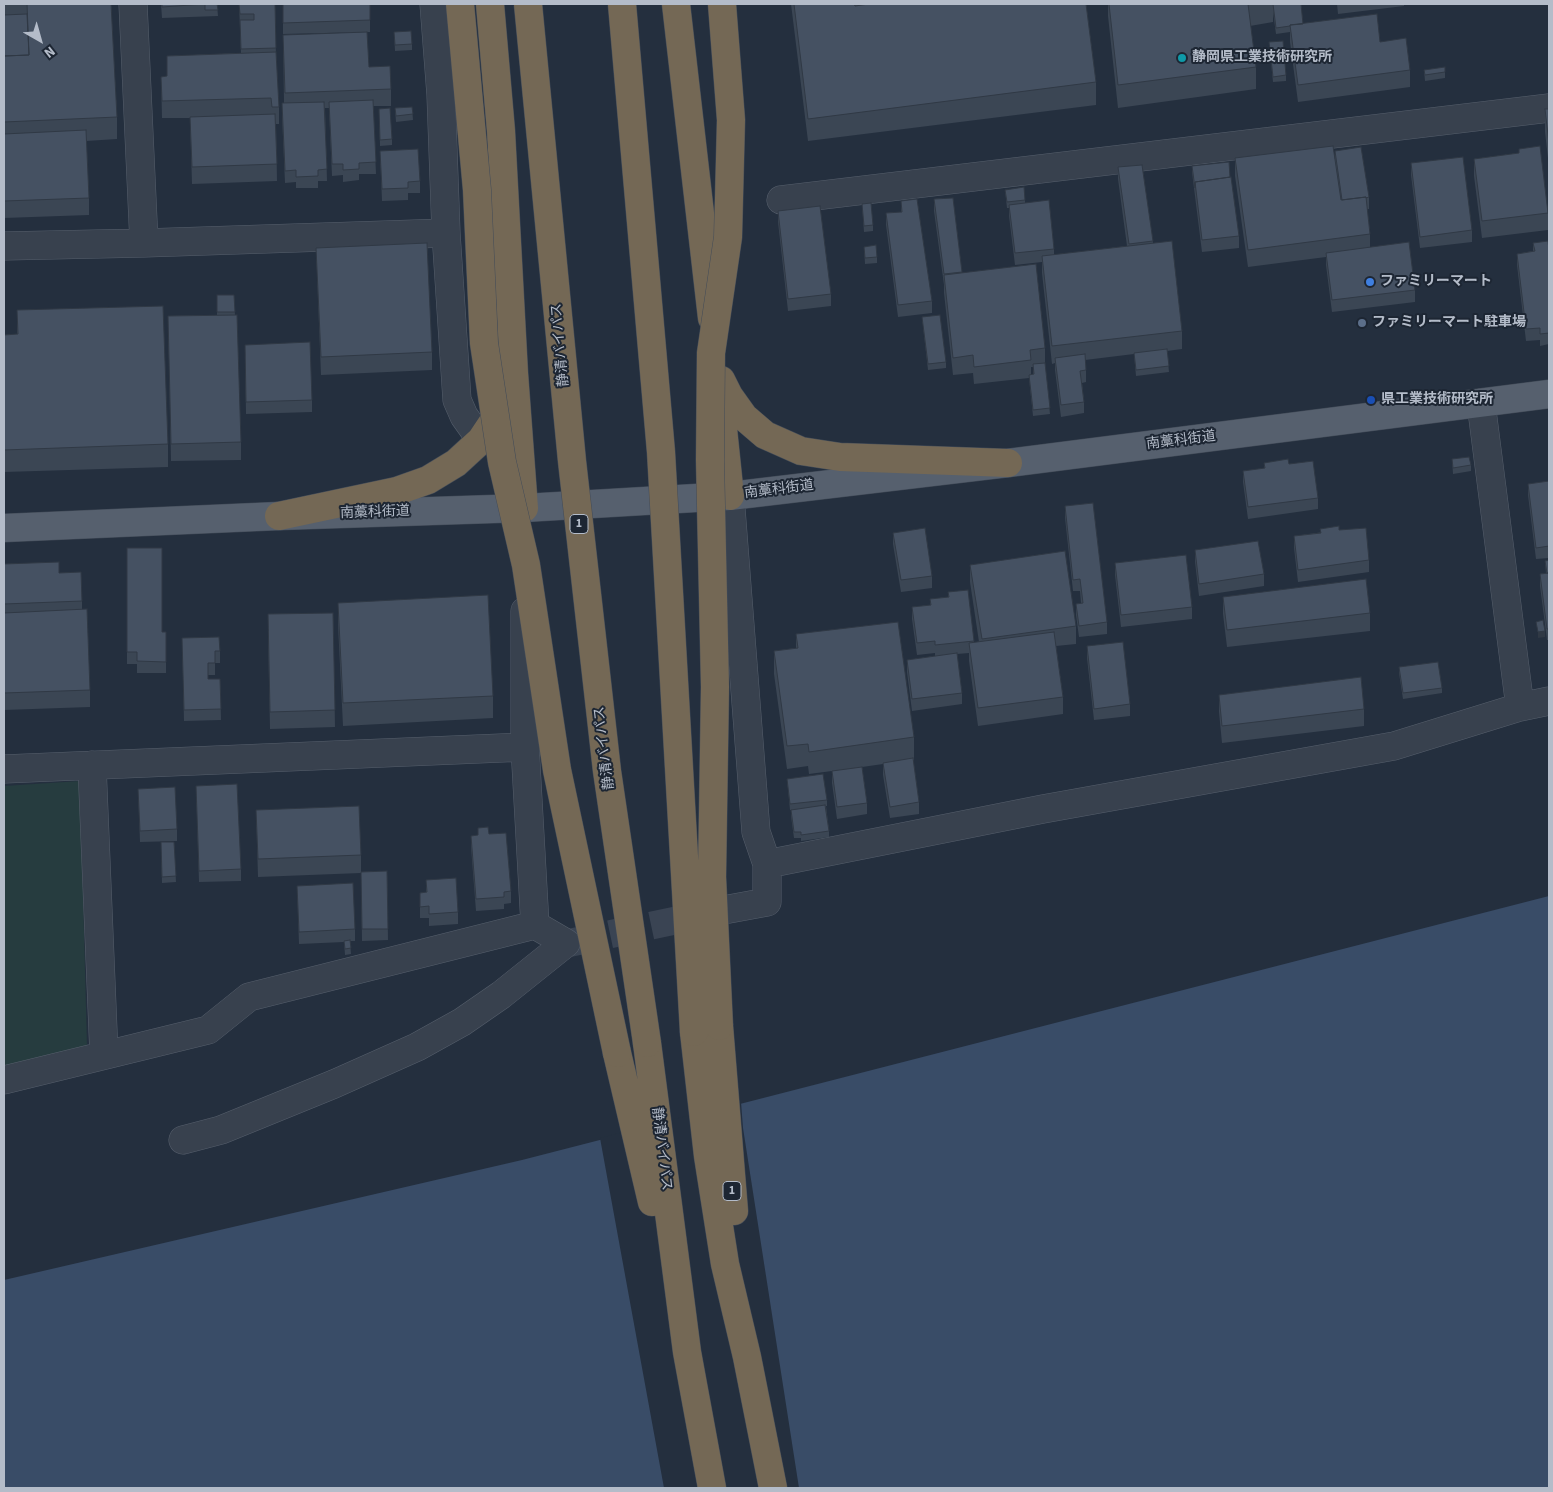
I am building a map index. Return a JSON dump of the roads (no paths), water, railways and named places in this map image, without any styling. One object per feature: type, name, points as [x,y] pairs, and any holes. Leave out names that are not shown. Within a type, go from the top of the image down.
[{"type":"highway","name":"1","points":[[460,4],[477,190],[484,343],[502,462],[526,566],[559,780],[617,1053],[688,1352]]},
{"type":"highway","points":[[490,4],[501,131],[514,373],[524,508]]},
{"type":"highway","name":"静清バイパス","points":[[528,4],[573,471],[607,771],[647,1043],[688,1352],[712,1488]]},
{"type":"highway","name":"1","points":[[622,4],[661,452],[694,1032],[708,1156],[725,1264],[773,1488]]},
{"type":"highway","points":[[676,4],[699,198],[730,496]]},
{"type":"highway","name":"1","points":[[722,4],[731,120],[728,237],[711,353],[710,460],[715,687],[712,876],[719,1026],[746,1357]]},
{"type":"highway","points":[[279,516],[397,491],[428,480],[456,463],[481,440],[501,410],[514,373]]},
{"type":"highway","points":[[718,374],[729,396],[744,417],[765,434],[801,451],[840,458],[1008,463]]},
{"type":"main road","name":"南藁科街道","points":[[4,528],[524,508],[730,496],[1008,463],[1549,394]]},
{"type":"street","points":[[133,4],[144,243]]},
{"type":"street","points":[[434,4],[441,95],[446,233],[457,400],[464,416],[481,440]]},
{"type":"street","points":[[782,200],[1549,108]]},
{"type":"street","points":[[4,246],[446,233]]},
{"type":"street","points":[[1481,403],[1520,708]]},
{"type":"street","points":[[729,909],[767,902],[767,864],[756,832],[730,496]]},
{"type":"street","points":[[524,508],[525,748],[535,925]]},
{"type":"street","points":[[767,864],[1043,809],[1394,746],[1549,701]]},
{"type":"street","points":[[4,769],[525,748]]},
{"type":"street","points":[[92,765],[104,1055]]},
{"type":"street","points":[[4,1080],[208,1030],[249,996],[535,925],[566,943],[501,995],[462,1022],[417,1048],[221,1130],[183,1140]]},
{"type":"water","points":[[1549,896],[1549,1488],[4,1488],[4,1280],[522,1160]]},
{"type":"tunnel","points":[[569,943],[711,913]]},
{"type":"place","name":"静岡県工業技術研究所","points":[[1182,58]]},
{"type":"place","name":"ファミリーマート","points":[[1370,282]]},
{"type":"place","name":"ファミリーマート駐車場","points":[[1362,323]]},
{"type":"place","name":"県工業技術研究所","points":[[1371,400]]}]
